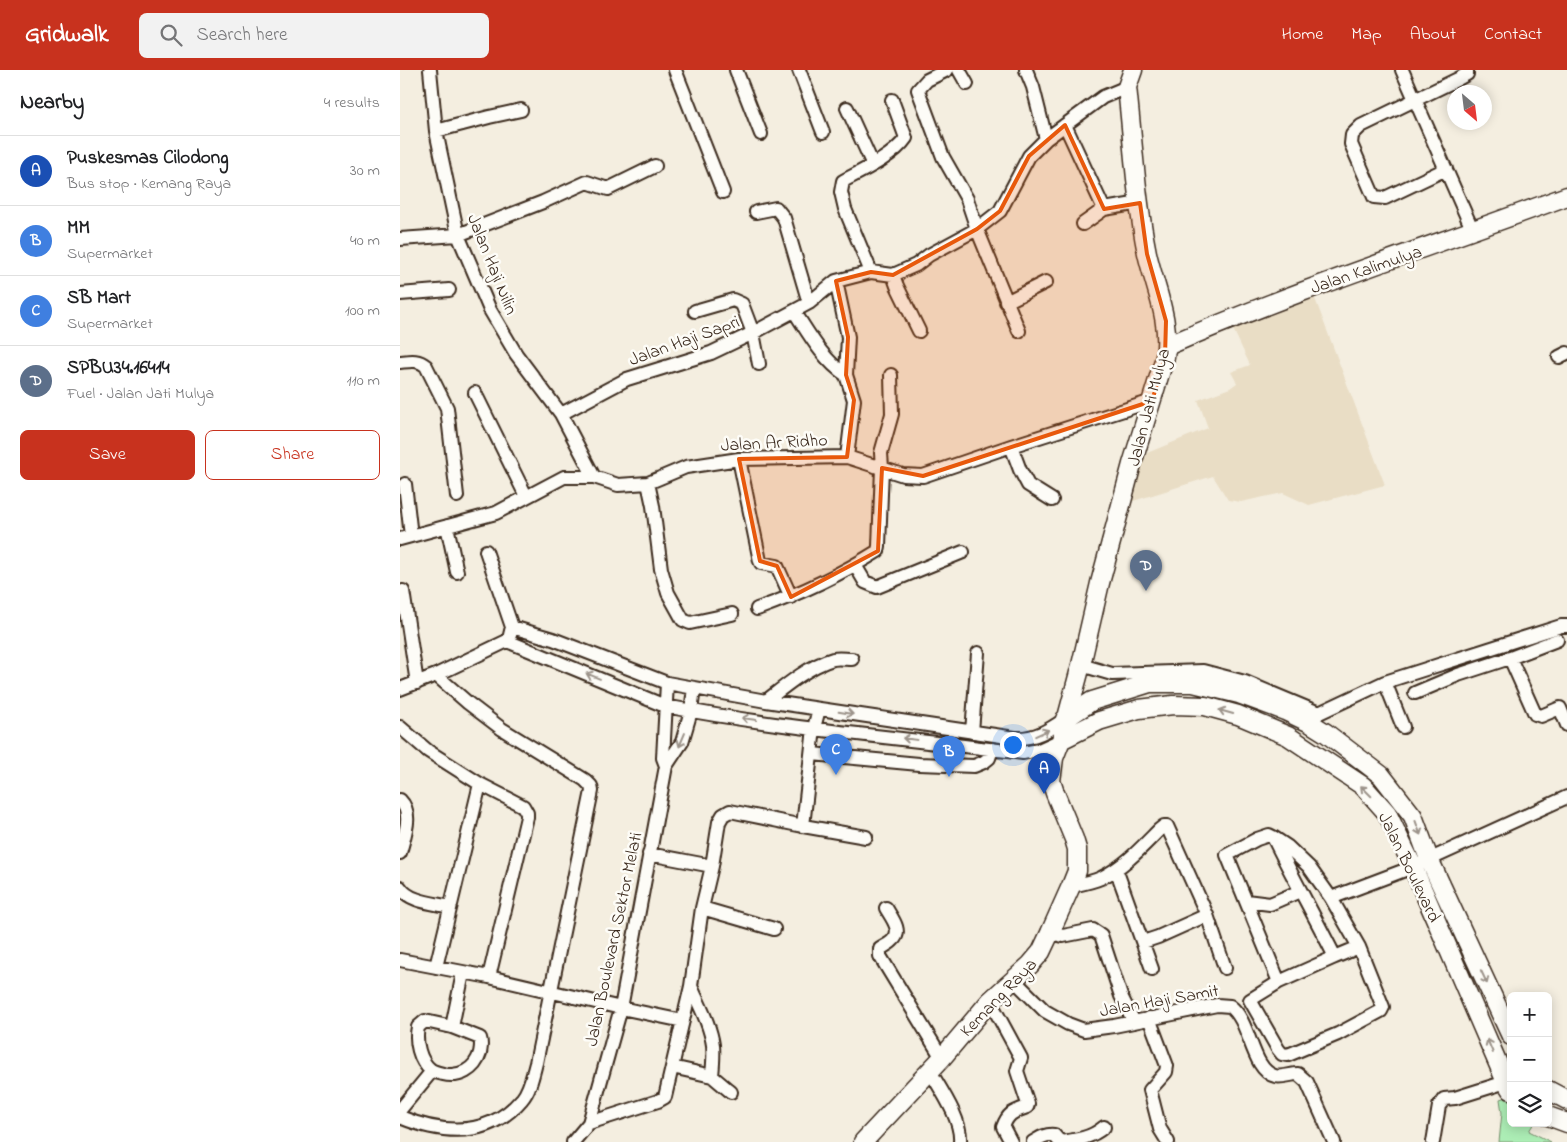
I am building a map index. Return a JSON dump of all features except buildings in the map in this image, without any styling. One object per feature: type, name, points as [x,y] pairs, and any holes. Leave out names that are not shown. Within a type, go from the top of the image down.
[{"type":"main road","name":"Jalan Jati Mulya","points":[[1060,740],[1132,464],[1167,346],[1166,321],[1147,254],[1140,203],[1127,87],[1133,70]]},
{"type":"main road","name":"Jalan Kalimulya","points":[[1167,346],[1306,290],[1567,196]]},
{"type":"main road","name":"Jalan Boulevard","points":[[1065,719],[1092,701],[1150,683],[1193,683],[1239,694],[1285,711],[1314,718],[1326,733],[1381,775],[1414,816],[1429,859],[1507,1027]]},
{"type":"main road","points":[[1075,685],[1084,696],[1092,701]]},
{"type":"main road","name":"Jalan Boulevard","points":[[1060,740],[1099,721],[1138,709],[1173,705],[1205,706],[1238,715],[1288,736],[1363,786],[1387,812],[1413,867],[1507,1084]]},
{"type":"main road","name":"Kemang Raya","points":[[863,1142],[936,1064],[990,1001],[1036,959],[1050,933],[1077,871],[1077,849],[1052,781],[1054,758],[1060,740]]},
{"type":"main road","points":[[1552,1092],[1567,1100]]},
{"type":"main road","points":[[1552,1117],[1567,1123]]},
{"type":"street","name":"Jalan Haji Nilin","points":[[430,70],[436,131],[458,235],[490,310],[516,354],[560,414],[594,477]]},
{"type":"street","points":[[676,70],[723,192]]},
{"type":"street","points":[[736,70],[761,134]]},
{"type":"street","points":[[799,70],[823,132]]},
{"type":"street","points":[[947,70],[927,80],[918,90],[943,157],[967,199],[1006,302],[1020,331]]},
{"type":"street","points":[[959,70],[967,84]]},
{"type":"street","points":[[1026,70],[1033,87],[1046,139]]},
{"type":"street","points":[[1402,70],[1473,231]]},
{"type":"street","points":[[1446,169],[1385,198],[1374,197],[1351,144],[1352,136],[1361,126],[1458,79],[1467,74],[1467,70]]},
{"type":"street","points":[[919,331],[893,275],[916,265],[929,255],[977,229],[1000,211],[1029,156],[1046,139],[1103,97],[1127,87]]},
{"type":"street","points":[[871,272],[845,209],[841,192],[843,182],[902,145],[906,138],[892,100]]},
{"type":"street","points":[[847,108],[874,164]]},
{"type":"street","points":[[436,131],[521,110]]},
{"type":"street","points":[[1065,125],[1104,209]]},
{"type":"street","points":[[400,239],[458,235],[543,202],[587,182],[608,188],[655,166]]},
{"type":"street","points":[[1083,224],[1104,209],[1140,203]]},
{"type":"street","points":[[756,212],[776,208],[784,218],[809,303]]},
{"type":"street","name":"Jalan Haji Sapri","points":[[560,414],[627,379],[710,353],[753,333],[809,303],[836,282],[871,272],[893,275]]},
{"type":"street","points":[[836,282],[848,337],[846,375],[854,400],[847,457]]},
{"type":"street","points":[[1006,302],[1046,282]]},
{"type":"street","points":[[400,294],[449,290]]},
{"type":"street","points":[[695,310],[733,300],[742,304],[753,333],[759,364]]},
{"type":"street","points":[[794,311],[818,348],[838,370],[846,375]]},
{"type":"street","points":[[400,362],[416,360],[426,366],[447,408],[457,496]]},
{"type":"street","points":[[757,609],[791,597],[855,565],[878,551],[881,453],[892,414],[891,376]]},
{"type":"street","points":[[475,393],[526,496]]},
{"type":"street","name":"Jalan Ar Ridho","points":[[405,538],[496,513],[564,477],[594,477],[618,485],[648,483],[686,467],[739,459],[847,457],[903,475],[923,476],[1152,401]]},
{"type":"street","points":[[1011,446],[1028,485],[1052,500]]},
{"type":"street","points":[[739,459],[760,561],[777,566],[791,597]]},
{"type":"street","points":[[648,483],[653,506],[661,569],[668,594],[683,620],[690,623],[732,614]]},
{"type":"street","points":[[405,484],[405,538]]},
{"type":"street","points":[[447,526],[456,572]]},
{"type":"street","points":[[400,689],[436,675],[507,641],[512,627],[486,551]]},
{"type":"street","points":[[855,565],[865,582],[877,587],[963,552]]},
{"type":"street","points":[[403,591],[417,683]]},
{"type":"street","points":[[1081,665],[1112,674],[1203,671],[1245,682],[1314,718],[1385,682],[1561,626],[1567,626]]},
{"type":"street","points":[[512,627],[667,683],[766,701],[1025,739],[1037,736],[1065,719]]},
{"type":"street","points":[[1415,693],[1458,675],[1557,640]]},
{"type":"street","points":[[507,641],[665,706],[691,711],[1022,753],[1039,750],[1060,740]]},
{"type":"street","points":[[972,732],[978,653]]},
{"type":"street","points":[[766,701],[790,682],[816,666],[834,659],[852,658]]},
{"type":"street","points":[[1510,658],[1535,714],[1540,716],[1560,708],[1567,725]]},
{"type":"street","points":[[1112,674],[1112,694]]},
{"type":"street","points":[[400,1117],[417,1124],[439,1129],[461,1130],[480,1128],[508,1113],[524,1098],[536,1063],[592,791],[591,786],[579,776],[502,729],[436,675]]},
{"type":"street","points":[[1385,682],[1403,727]]},
{"type":"street","name":"Jalan Boulevard Sektor Melati","points":[[666,766],[663,758],[667,683]]},
{"type":"street","name":"Jalan Boulevard Sektor Melati","points":[[573,1142],[589,1124],[620,1008],[666,766],[682,742],[691,711],[694,688]]},
{"type":"street","points":[[803,826],[814,728],[819,708]]},
{"type":"street","points":[[400,727],[428,751],[480,784],[523,806],[527,813],[489,977]]},
{"type":"street","points":[[812,754],[919,764],[974,766],[989,758],[992,749]]},
{"type":"street","points":[[436,967],[480,784]]},
{"type":"street","points":[[1330,898],[1413,867],[1567,797]]},
{"type":"street","points":[[400,800],[404,804],[408,816],[400,853]]},
{"type":"street","points":[[589,1124],[665,1097],[691,986],[702,908],[712,866],[719,822],[726,813],[730,812],[866,837]]},
{"type":"street","points":[[1071,886],[1100,879],[1127,862],[1159,830],[1167,826],[1207,915],[1225,968]]},
{"type":"street","points":[[1278,982],[1227,855],[1266,835],[1274,837],[1288,846],[1309,867],[1359,947],[1383,1007],[1381,1012],[1338,1034],[1288,1055],[1282,1054],[1250,1000],[1278,982],[1359,947]]},
{"type":"street","points":[[1274,837],[1335,957]]},
{"type":"street","points":[[649,854],[712,866]]},
{"type":"street","points":[[1116,869],[1152,969]]},
{"type":"street","points":[[400,887],[413,898],[450,906]]},
{"type":"street","points":[[1246,901],[1270,904],[1300,891]]},
{"type":"street","points":[[702,908],[774,929]]},
{"type":"street","points":[[886,908],[898,932],[892,942],[880,949],[880,956],[936,1064],[958,1126],[960,1142]]},
{"type":"street","points":[[1143,942],[1166,934],[1207,915]]},
{"type":"street","points":[[1050,933],[1063,936],[1093,930],[1101,935],[1121,996],[1134,1022]]},
{"type":"street","points":[[400,960],[489,977],[683,1021]]},
{"type":"street","points":[[452,1027],[463,973]]},
{"type":"street","name":"Jalan Haji Samit","points":[[1014,980],[1045,1011],[1076,1028],[1084,1030],[1217,1005],[1230,1006],[1241,1017],[1261,1067],[1275,1076],[1298,1074],[1307,1082],[1334,1142]]},
{"type":"street","points":[[691,986],[712,1043],[714,1056],[712,1076]]},
{"type":"street","points":[[990,1001],[1021,1058],[1017,1070],[1028,1104],[1026,1107],[1012,1113],[1006,1119],[1003,1127],[1011,1142]]},
{"type":"street","points":[[1149,1018],[1166,1063],[1166,1072],[1150,1090],[1160,1130],[1168,1142]]},
{"type":"street","points":[[422,1022],[452,1027],[480,1038],[482,1044],[478,1059],[473,1067],[462,1073],[446,1075],[432,1071],[420,1055],[417,1040],[418,1026],[422,1022]]},
{"type":"street","points":[[672,1067],[712,1076],[731,1092]]},
{"type":"street","points":[[400,1110],[432,1071]]},
{"type":"street","points":[[1433,1142],[1439,1106],[1444,1099],[1507,1086]]},
{"type":"street","points":[[1033,1142],[1050,1134],[1054,1135],[1060,1142],[1078,1140],[1092,1136],[1104,1127]]},
{"type":"highlighted area","points":[[1065,125],[1104,209],[1140,203],[1147,254],[1166,321],[1165,357],[1152,401],[923,476],[882,468],[878,551],[791,597],[777,566],[760,561],[739,459],[847,457],[854,400],[846,375],[848,337],[836,281],[871,272],[893,275],[977,229],[1000,211],[1029,156]]},
{"type":"shaded area","points":[[1314,296],[1385,485],[1309,505],[1283,493],[1241,502],[1228,500],[1213,476],[1127,503],[1147,453],[1208,428],[1198,400],[1230,388],[1237,383],[1231,372],[1250,365],[1233,329]]},
{"type":"green space","points":[[1507,1098],[1507,1127],[1532,1127],[1529,1131],[1551,1142],[1499,1142],[1502,1113],[1500,1099]]},
{"type":"place","name":"SPBU34.16414","points":[[1146,591]]},
{"type":"place","name":"SB Mart","points":[[836,775]]},
{"type":"place","name":"MM","points":[[949,777]]},
{"type":"place","name":"Puskesmas Cilodong","points":[[1044,794]]}]
